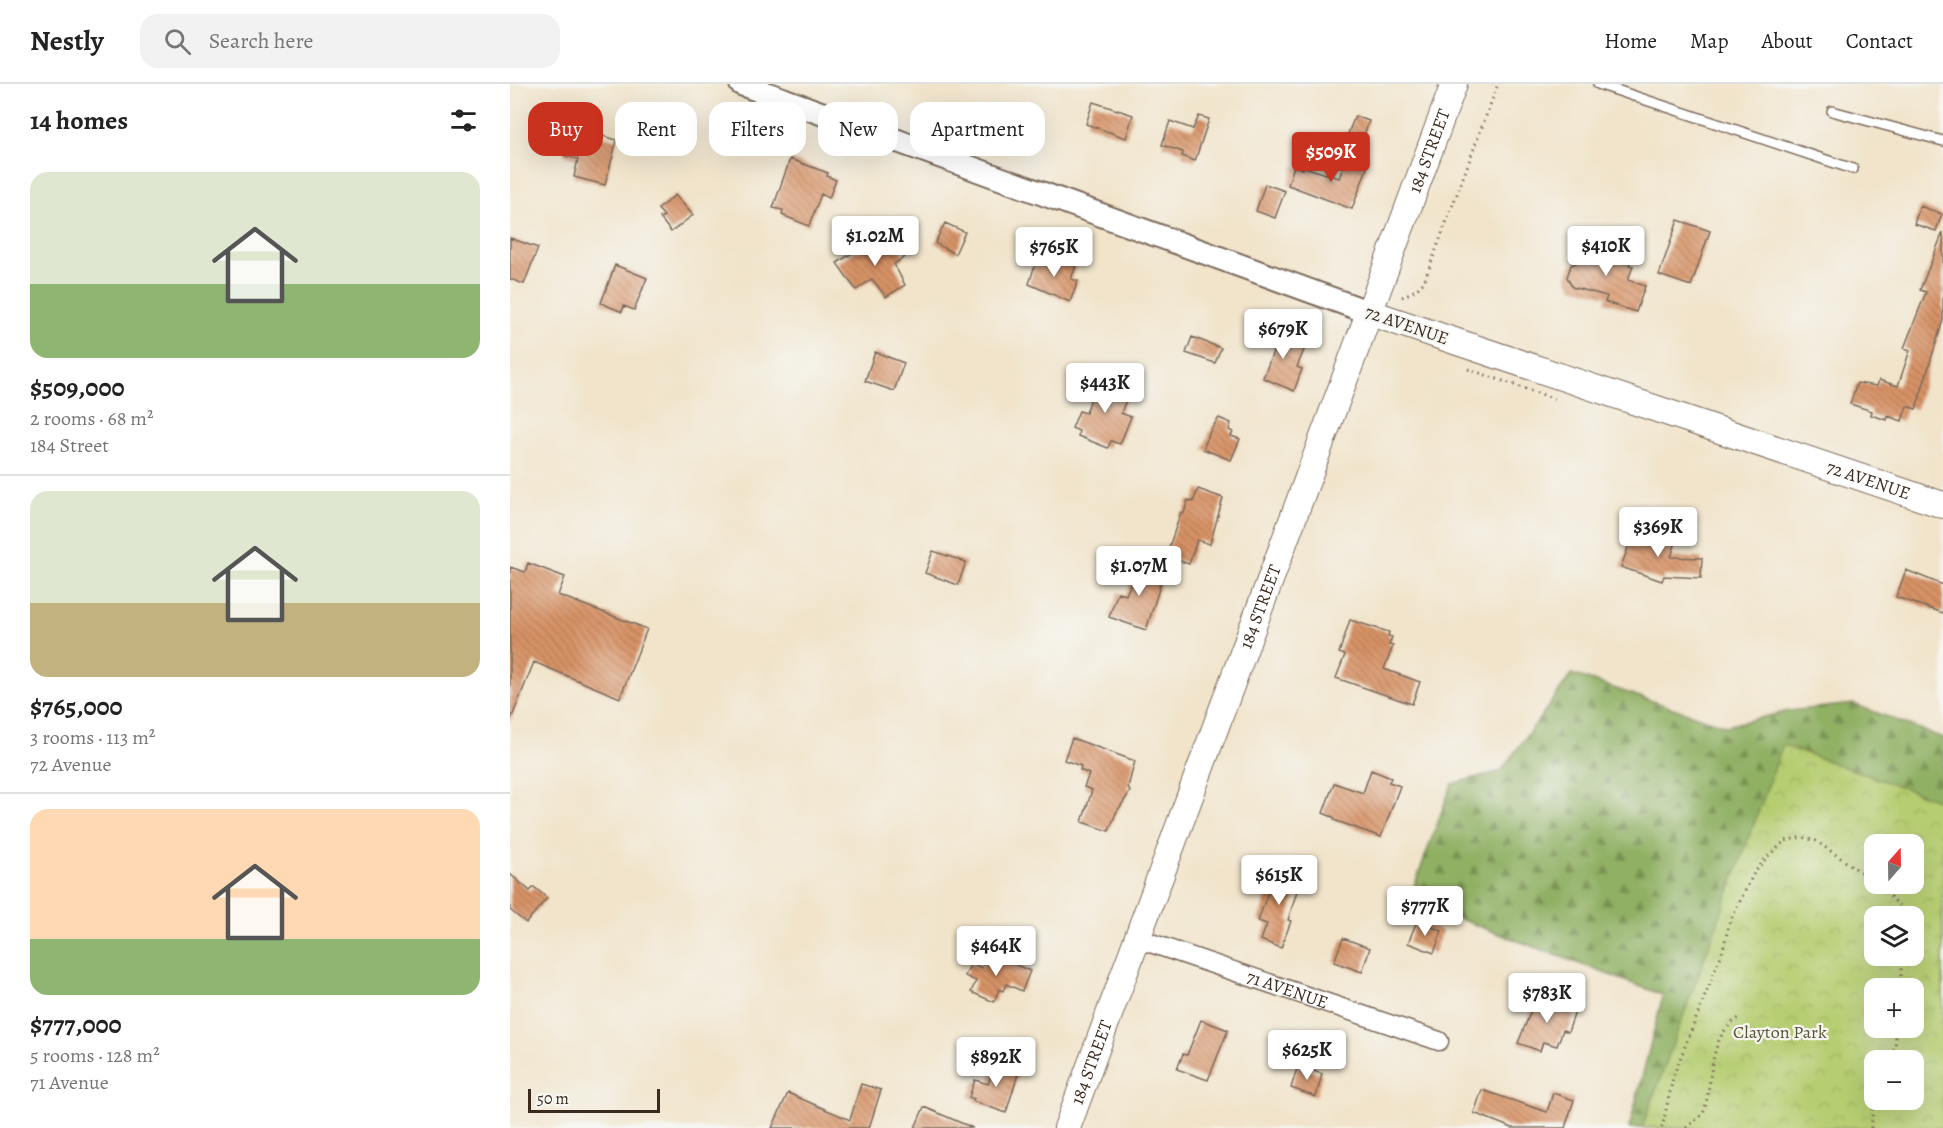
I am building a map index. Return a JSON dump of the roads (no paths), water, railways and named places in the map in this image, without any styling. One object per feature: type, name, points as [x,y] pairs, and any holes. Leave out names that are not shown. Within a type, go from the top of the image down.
[{"type":"main road","name":"184 STREET","points":[[1067,1128],[1454,84]]},
{"type":"main road","name":"72 AVENUE","points":[[1368,312],[1943,506]]},
{"type":"street","name":"72 AVENUE","points":[[741,84],[1368,312]]},
{"type":"street","name":"71 AVENUE","points":[[1136,938],[1439,1041]]},
{"type":"lane","points":[[1598,84],[1853,169]]},
{"type":"lane","points":[[1832,111],[1943,141]]},
{"type":"park label","name":"Clayton Park","points":[[1780,1032]]}]
